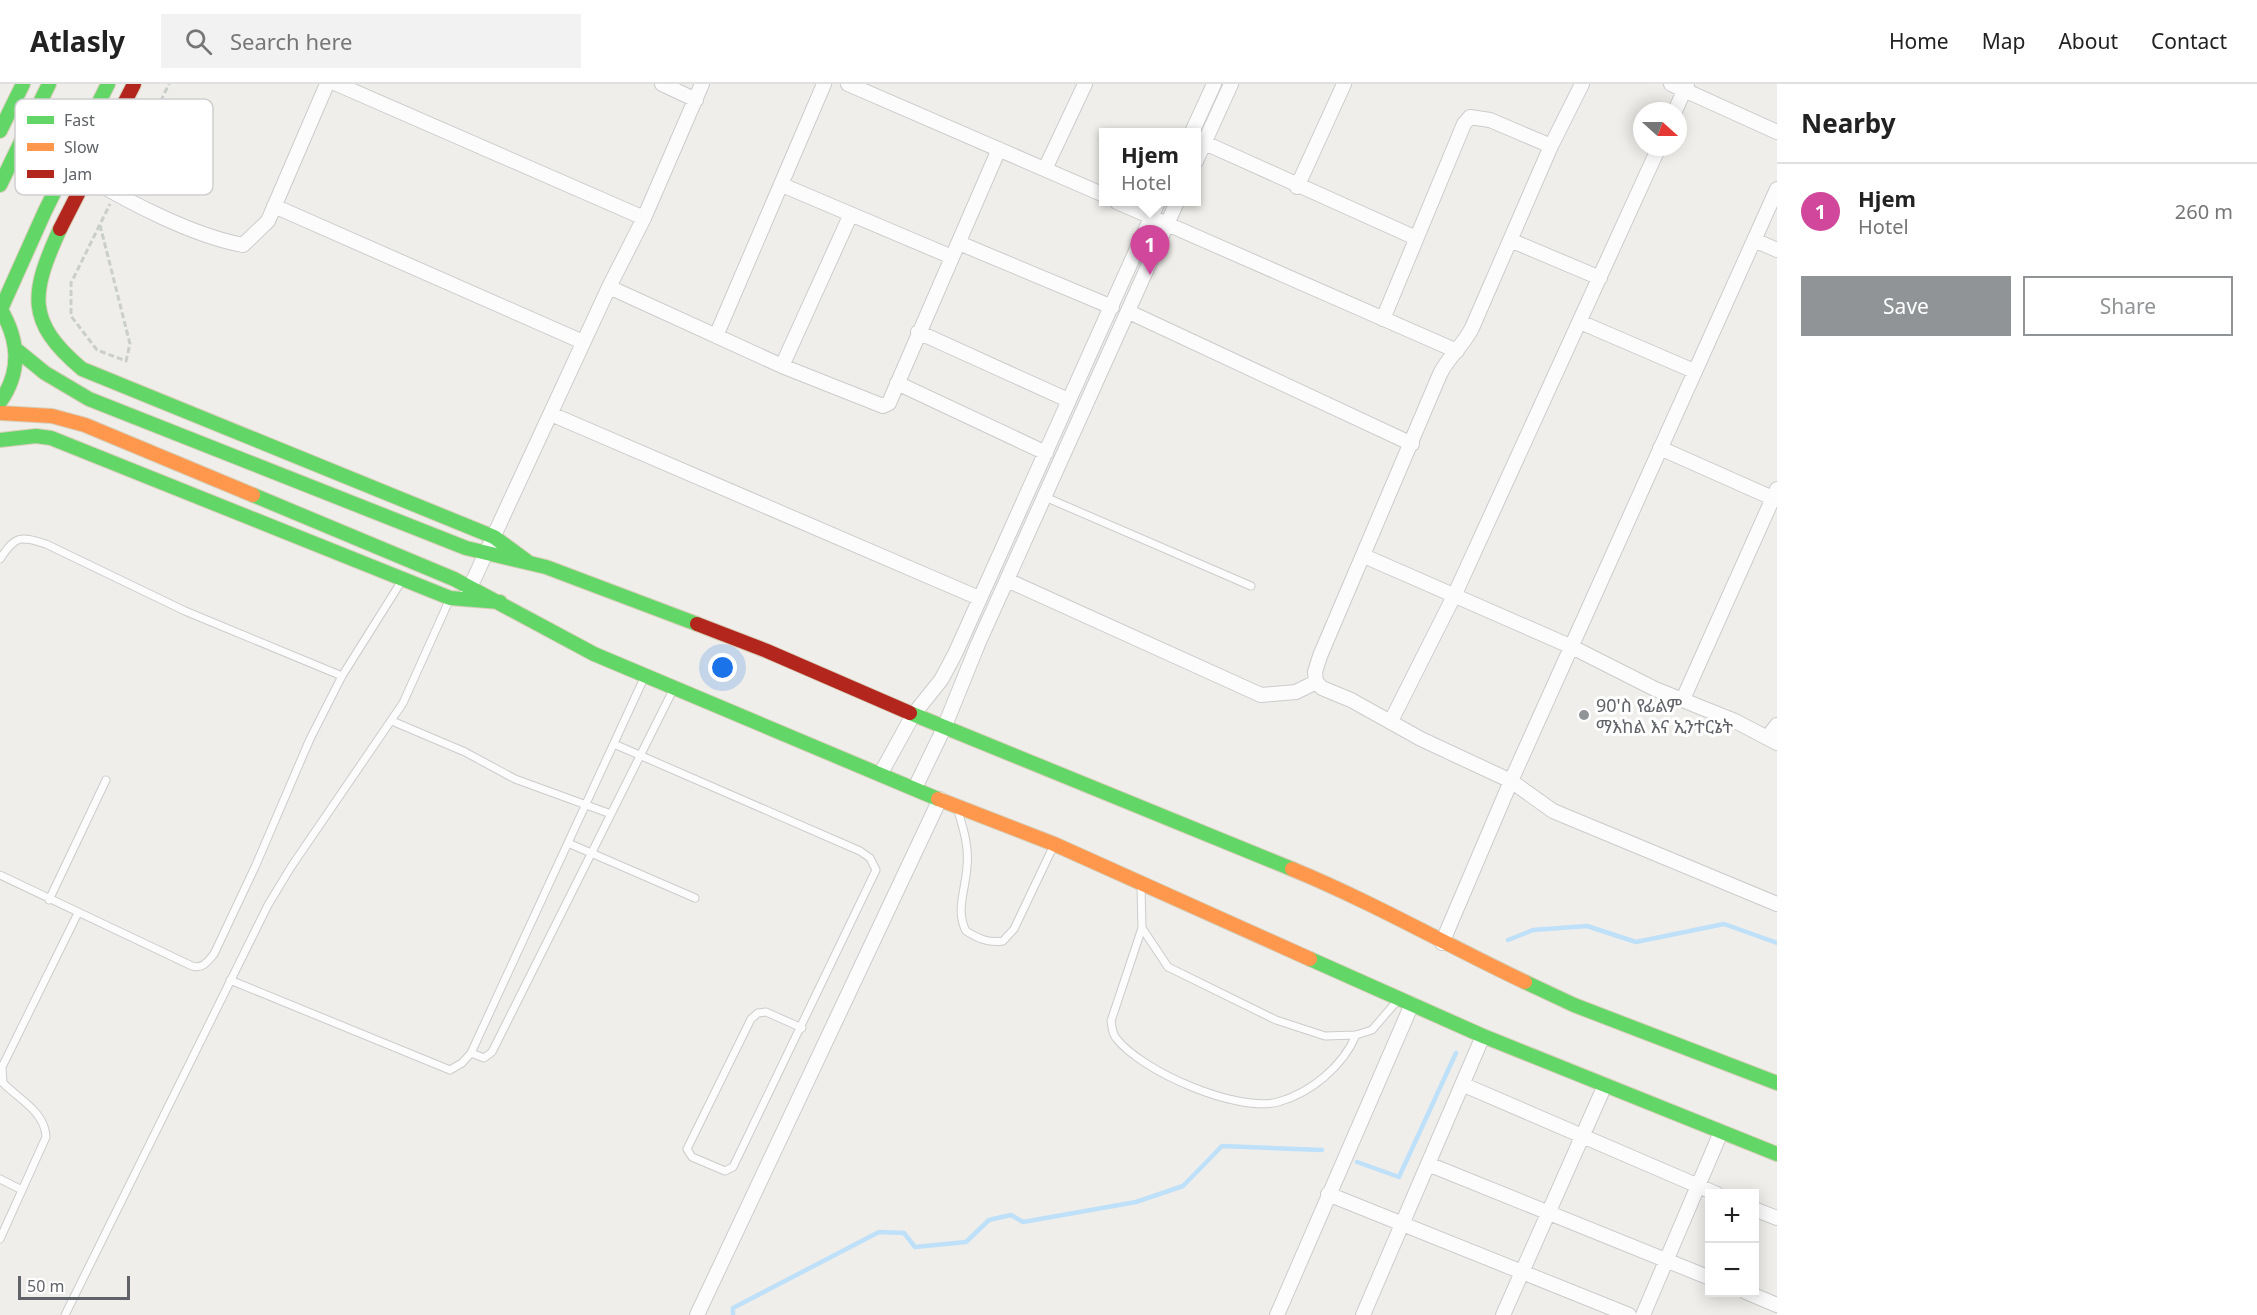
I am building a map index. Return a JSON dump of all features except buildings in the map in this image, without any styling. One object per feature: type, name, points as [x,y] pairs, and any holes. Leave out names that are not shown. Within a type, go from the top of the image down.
[{"type":"main road","points":[[16,99],[23,84]]},
{"type":"main road","points":[[42,99],[49,84]]},
{"type":"main road","points":[[100,99],[108,84]]},
{"type":"main road","points":[[126,99],[134,84]]},
{"type":"main road","points":[[0,131],[15,100]]},
{"type":"main road","points":[[0,185],[15,154]]},
{"type":"main road","points":[[0,402],[11,385],[18,351],[13,329],[0,309],[16,284],[24,256],[52,195]]},
{"type":"main road","points":[[78,195],[55,241],[38,289],[38,311],[49,337],[63,354],[82,369],[494,537],[528,562]]},
{"type":"main road","points":[[18,351],[45,373],[89,399],[487,554],[528,562],[767,651],[944,728],[1348,892],[1442,943],[1574,1005],[1777,1083]]},
{"type":"main road","points":[[0,413],[52,416],[85,425],[471,587],[573,643],[645,675],[881,773],[958,808],[1054,844],[1141,885],[1483,1036],[1777,1154]]},
{"type":"main road","points":[[0,440],[36,436],[51,438],[457,599],[500,603]]},
{"type":"street","points":[[117,195],[216,239],[243,245],[268,221],[327,84]]},
{"type":"street","points":[[337,84],[645,218]]},
{"type":"street","points":[[662,84],[696,100]]},
{"type":"street","points":[[457,599],[471,587],[487,554],[583,342],[645,218],[702,84]]},
{"type":"street","points":[[716,336],[824,84]]},
{"type":"street","points":[[848,84],[1099,193]]},
{"type":"street","points":[[1045,169],[1085,84]]},
{"type":"street","points":[[1194,128],[1214,84]]},
{"type":"street","points":[[1201,150],[1232,84]]},
{"type":"street","points":[[1297,187],[1344,84]]},
{"type":"street","points":[[1582,84],[1551,146],[1472,328],[1457,351],[1446,362],[1320,656],[1315,672],[1316,682],[1322,688],[1390,721],[1421,739],[1511,781],[1552,811],[1777,904]]},
{"type":"street","points":[[1677,102],[1681,86],[1777,132]]},
{"type":"street","points":[[1383,319],[1470,117],[1490,120],[1551,146]]},
{"type":"street","points":[[1204,143],[1297,187],[1416,238]]},
{"type":"street","points":[[609,287],[782,366],[883,406],[889,403],[999,150]]},
{"type":"street","points":[[1390,721],[1455,594],[1655,156]]},
{"type":"street","points":[[782,185],[952,257]]},
{"type":"street","points":[[1442,943],[1511,781],[1777,189]]},
{"type":"street","points":[[274,206],[583,342]]},
{"type":"street","points":[[1128,206],[1457,351]]},
{"type":"street","points":[[881,773],[913,715],[941,680],[1046,453],[1156,206]]},
{"type":"street","points":[[915,788],[944,728],[1007,580],[1175,206]]},
{"type":"street","points":[[782,366],[851,214]]},
{"type":"street","points":[[1510,240],[1600,278]]},
{"type":"street","points":[[1754,240],[1777,250]]},
{"type":"street","points":[[959,243],[1112,307]]},
{"type":"street","points":[[1129,312],[1412,444]]},
{"type":"street","points":[[1580,322],[1694,371]]},
{"type":"street","points":[[918,332],[1068,400]]},
{"type":"street","points":[[897,383],[1046,453]]},
{"type":"street","points":[[550,414],[979,598]]},
{"type":"street","points":[[1660,448],[1776,496],[1683,699]]},
{"type":"street","points":[[1364,556],[1572,646],[1655,689],[1735,721],[1772,741],[1777,725]]},
{"type":"street","points":[[1007,580],[1261,695],[1290,694],[1316,682]]},
{"type":"street","points":[[698,1315],[940,800]]},
{"type":"street","points":[[1277,1315],[1406,1002]]},
{"type":"street","points":[[1363,1315],[1464,1085],[1483,1036]]},
{"type":"street","points":[[1464,1085],[1705,1189]]},
{"type":"street","points":[[1503,1315],[1605,1085]]},
{"type":"street","points":[[1643,1315],[1721,1132]]},
{"type":"street","points":[[1428,1164],[1705,1276]]},
{"type":"street","points":[[1328,1194],[1629,1315]]},
{"type":"street","points":[[1759,1211],[1777,1218]]},
{"type":"street","points":[[1756,1297],[1777,1305]]},
{"type":"lane","points":[[1046,497],[1251,586]]},
{"type":"lane","points":[[0,559],[12,542],[25,537],[46,544],[185,611],[342,676]]},
{"type":"lane","points":[[0,875],[192,966],[198,968],[204,965],[214,954],[310,739],[342,676],[403,579]]},
{"type":"lane","points":[[65,1315],[230,980],[291,867],[392,721],[457,599]]},
{"type":"lane","points":[[230,980],[450,1070],[462,1064],[471,1053],[645,675]]},
{"type":"lane","points":[[471,1053],[484,1058],[492,1052],[674,687]]},
{"type":"lane","points":[[392,721],[465,752],[515,779],[611,814]]},
{"type":"lane","points":[[614,744],[860,851],[874,863],[876,870],[802,1028],[733,1167],[725,1171],[692,1157],[687,1149],[751,1019],[758,1013],[766,1012],[802,1028]]},
{"type":"lane","points":[[49,900],[106,780]]},
{"type":"lane","points":[[958,808],[967,843],[968,864],[959,912],[966,931],[979,939],[991,942],[1003,941],[1014,929],[1054,844]]},
{"type":"lane","points":[[568,843],[695,898]]},
{"type":"lane","points":[[1141,885],[1142,928],[1111,1021],[1114,1036],[1134,1057],[1174,1079],[1230,1101],[1276,1103],[1312,1087],[1349,1053],[1356,1035]]},
{"type":"lane","points":[[0,1239],[46,1137],[45,1126],[39,1114],[3,1083],[1,1067],[78,913]]},
{"type":"lane","points":[[1142,928],[1168,967],[1276,1020],[1325,1036],[1356,1035],[1372,1030],[1406,1002]]},
{"type":"lane","points":[[0,1179],[22,1190]]},
{"type":"path","points":[[162,99],[169,84]]},
{"type":"path","points":[[100,225],[130,345],[126,361],[97,350],[70,316],[71,283],[115,195]]},
{"type":"waterway","points":[[1508,940],[1533,930],[1587,926],[1636,942],[1724,924],[1777,943]]},
{"type":"waterway","points":[[1357,1162],[1399,1177],[1456,1053]]},
{"type":"waterway","points":[[733,1315],[733,1308],[879,1232],[904,1233],[915,1247],[966,1242],[989,1220],[1011,1215],[1023,1222],[1136,1202],[1183,1186],[1222,1146],[1322,1150]]},
{"type":"traffic: fast","points":[[16,99],[23,84]]},
{"type":"traffic: fast","points":[[42,99],[49,84]]},
{"type":"traffic: fast","points":[[101,99],[108,84]]},
{"type":"traffic: fast","points":[[0,131],[15,100]]},
{"type":"traffic: fast","points":[[0,185],[15,154]]},
{"type":"traffic: fast","points":[[1,309],[53,195]]},
{"type":"traffic: fast","points":[[60,229],[43,271],[39,289],[39,305],[42,320],[50,336],[63,352],[82,369],[494,537],[528,562]]},
{"type":"traffic: fast","points":[[0,308],[11,332],[15,355],[12,379],[0,402]]},
{"type":"traffic: fast","points":[[18,351],[45,373],[89,399],[466,548],[546,567],[697,624]]},
{"type":"traffic: fast","points":[[0,440],[36,436],[51,438],[450,598],[500,602]]},
{"type":"traffic: fast","points":[[253,495],[454,579],[594,654],[938,799]]},
{"type":"traffic: fast","points":[[910,713],[1292,869]]},
{"type":"traffic: fast","points":[[1310,959],[1483,1036],[1777,1154]]},
{"type":"traffic: fast","points":[[1525,982],[1574,1005],[1777,1083]]},
{"type":"traffic: slow","points":[[0,413],[52,416],[85,425],[253,495]]},
{"type":"traffic: slow","points":[[938,799],[1054,844],[1310,959]]},
{"type":"traffic: slow","points":[[1292,869],[1351,895],[1525,982]]},
{"type":"traffic: jam","points":[[126,99],[134,84]]},
{"type":"traffic: jam","points":[[60,229],[77,195]]},
{"type":"traffic: jam","points":[[697,624],[767,651],[910,713]]},
{"type":"place","name":"Hjem","points":[[1150,275]]},
{"type":"place","name":"90'ስ የፊልም ማእከል እና ኢንተርኔት","points":[[1584,715]]}]
